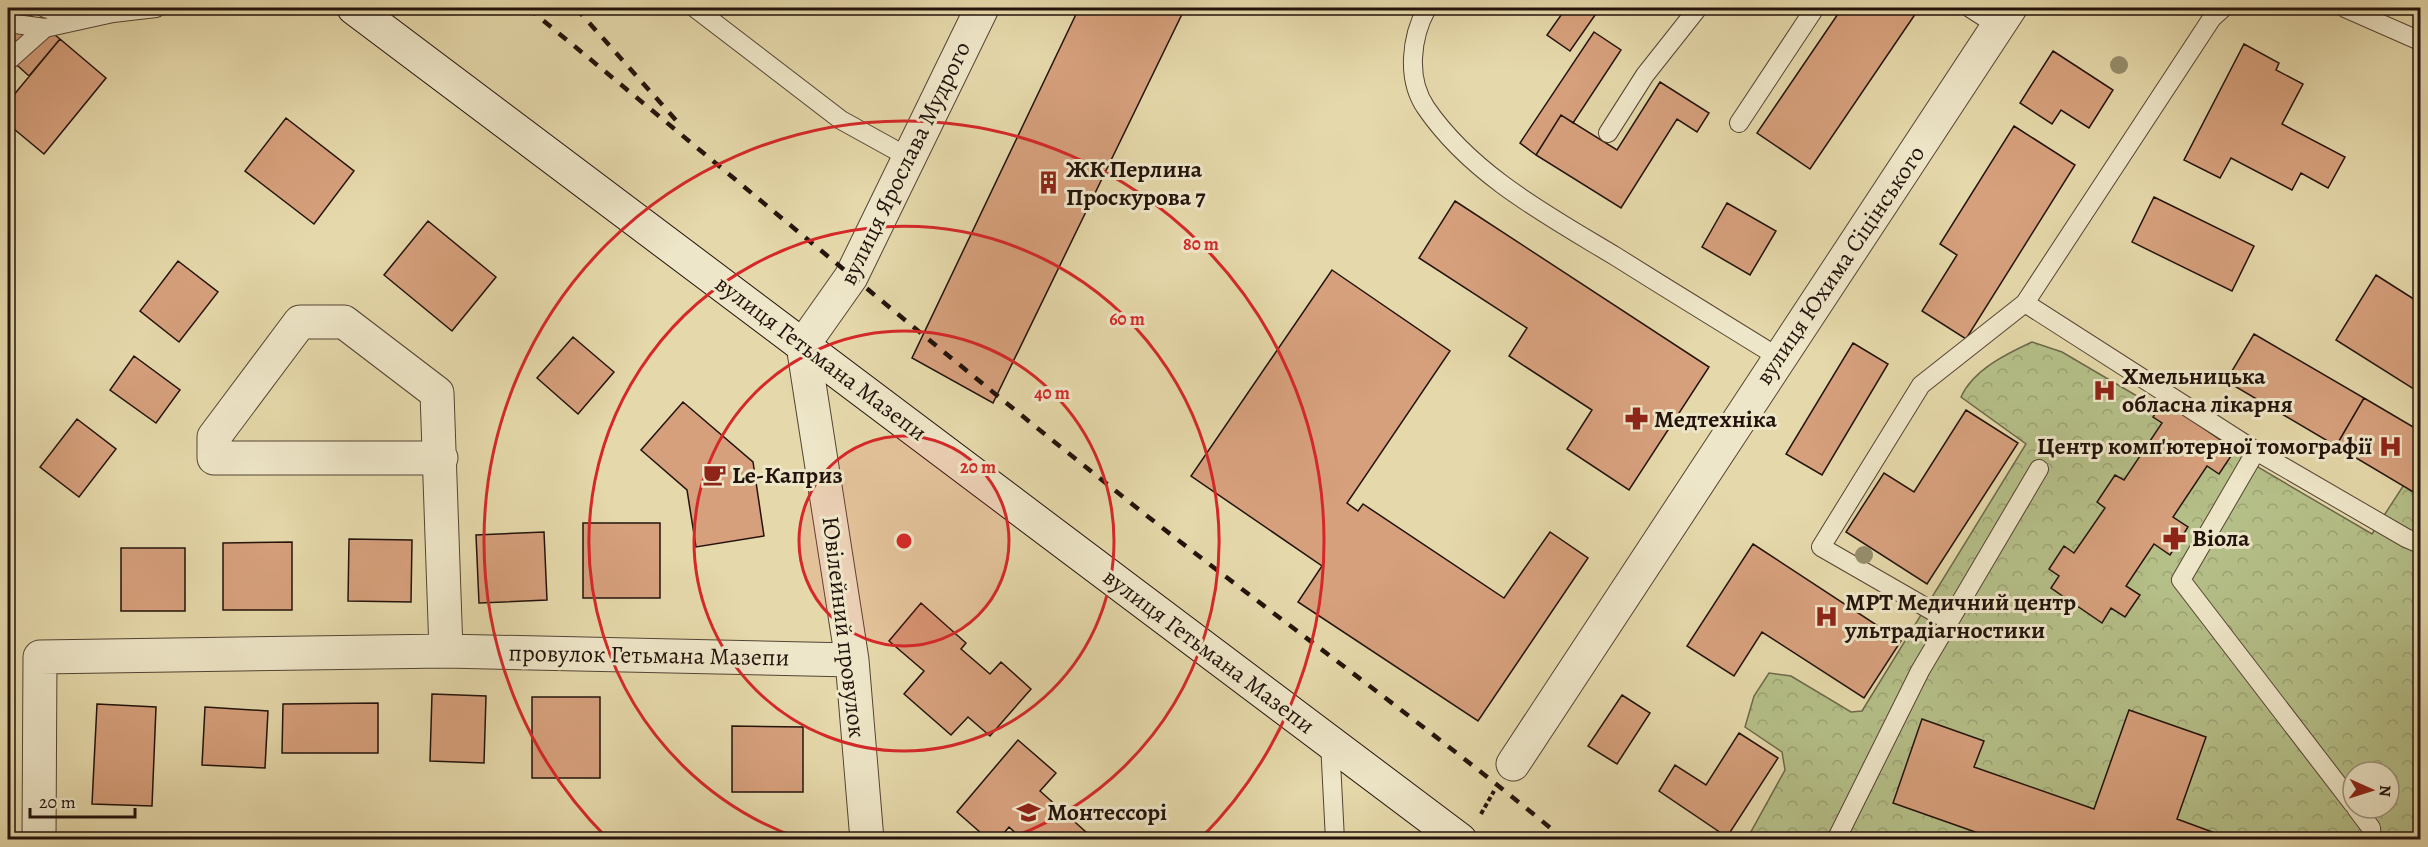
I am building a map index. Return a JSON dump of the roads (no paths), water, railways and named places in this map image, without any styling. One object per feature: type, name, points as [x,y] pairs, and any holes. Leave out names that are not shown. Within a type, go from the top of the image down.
[{"type":"street","name":"вулиця Гетьмана Мазепи","points":[[354,8],[1330,742],[1468,830]]},
{"type":"street","name":"вулиця Ярослава Мудрого","points":[[803,345],[851,277],[982,8]]},
{"type":"street","name":"вулиця Юхима Сіцінського","points":[[1513,764],[1778,357],[2004,17]]},
{"type":"street","points":[[441,458],[214,458],[214,437],[300,322],[344,322],[437,393],[441,458],[446,651]]},
{"type":"street","name":"Ювілейний провулок","points":[[803,345],[852,660],[867,840]]},
{"type":"street","name":"провулок Гетьмана Мазепи","points":[[39,840],[40,657],[446,651],[852,660]]},
{"type":"lane","points":[[45,8],[84,18]]},
{"type":"lane","points":[[8,23],[45,28],[109,10],[156,8]]},
{"type":"lane","points":[[695,8],[841,120],[908,157]]},
{"type":"lane","points":[[1427,8],[1412,50],[1415,79],[1425,106],[1455,142],[1515,195],[1778,357]]},
{"type":"lane","points":[[1608,133],[1645,75],[1698,8]]},
{"type":"lane","points":[[1739,123],[1815,8]]},
{"type":"lane","points":[[1970,8],[2004,17]]},
{"type":"lane","points":[[1948,621],[1821,547],[1921,385],[2025,303],[2212,18],[2223,8]]},
{"type":"lane","points":[[2345,8],[2421,41]]},
{"type":"lane","points":[[8,61],[45,28]]},
{"type":"lane","points":[[2025,303],[2256,451],[2406,538],[2421,544]]},
{"type":"lane","points":[[2256,451],[2181,580],[2341,788]]},
{"type":"lane","points":[[1836,840],[1920,671],[2039,469]]},
{"type":"lane","points":[[1330,742],[1335,840]]},
{"type":"lane","points":[[2366,820],[2372,828],[2372,840]]},
{"type":"railway","points":[[528,8],[1132,504],[1458,754],[1565,840]]},
{"type":"railway","points":[[576,8],[682,127]]},
{"type":"place","name":"ЖК Перлина Проскурова 7","points":[[1048,183]]},
{"type":"place","name":"Хмельницька обласна лікарня","points":[[2104,390]]},
{"type":"place","name":"Медтехніка","points":[[1636,419]]},
{"type":"place","name":"Центр комп'ютерної томографії","points":[[2390,446]]},
{"type":"place","name":"Le-Каприз","points":[[714,475]]},
{"type":"place","name":"Віола","points":[[2174,538]]},
{"type":"place","name":"МРТ Медичний центр ультрадіагностики","points":[[1827,616]]},
{"type":"place","name":"Монтессорі","points":[[1029,812]]}]
